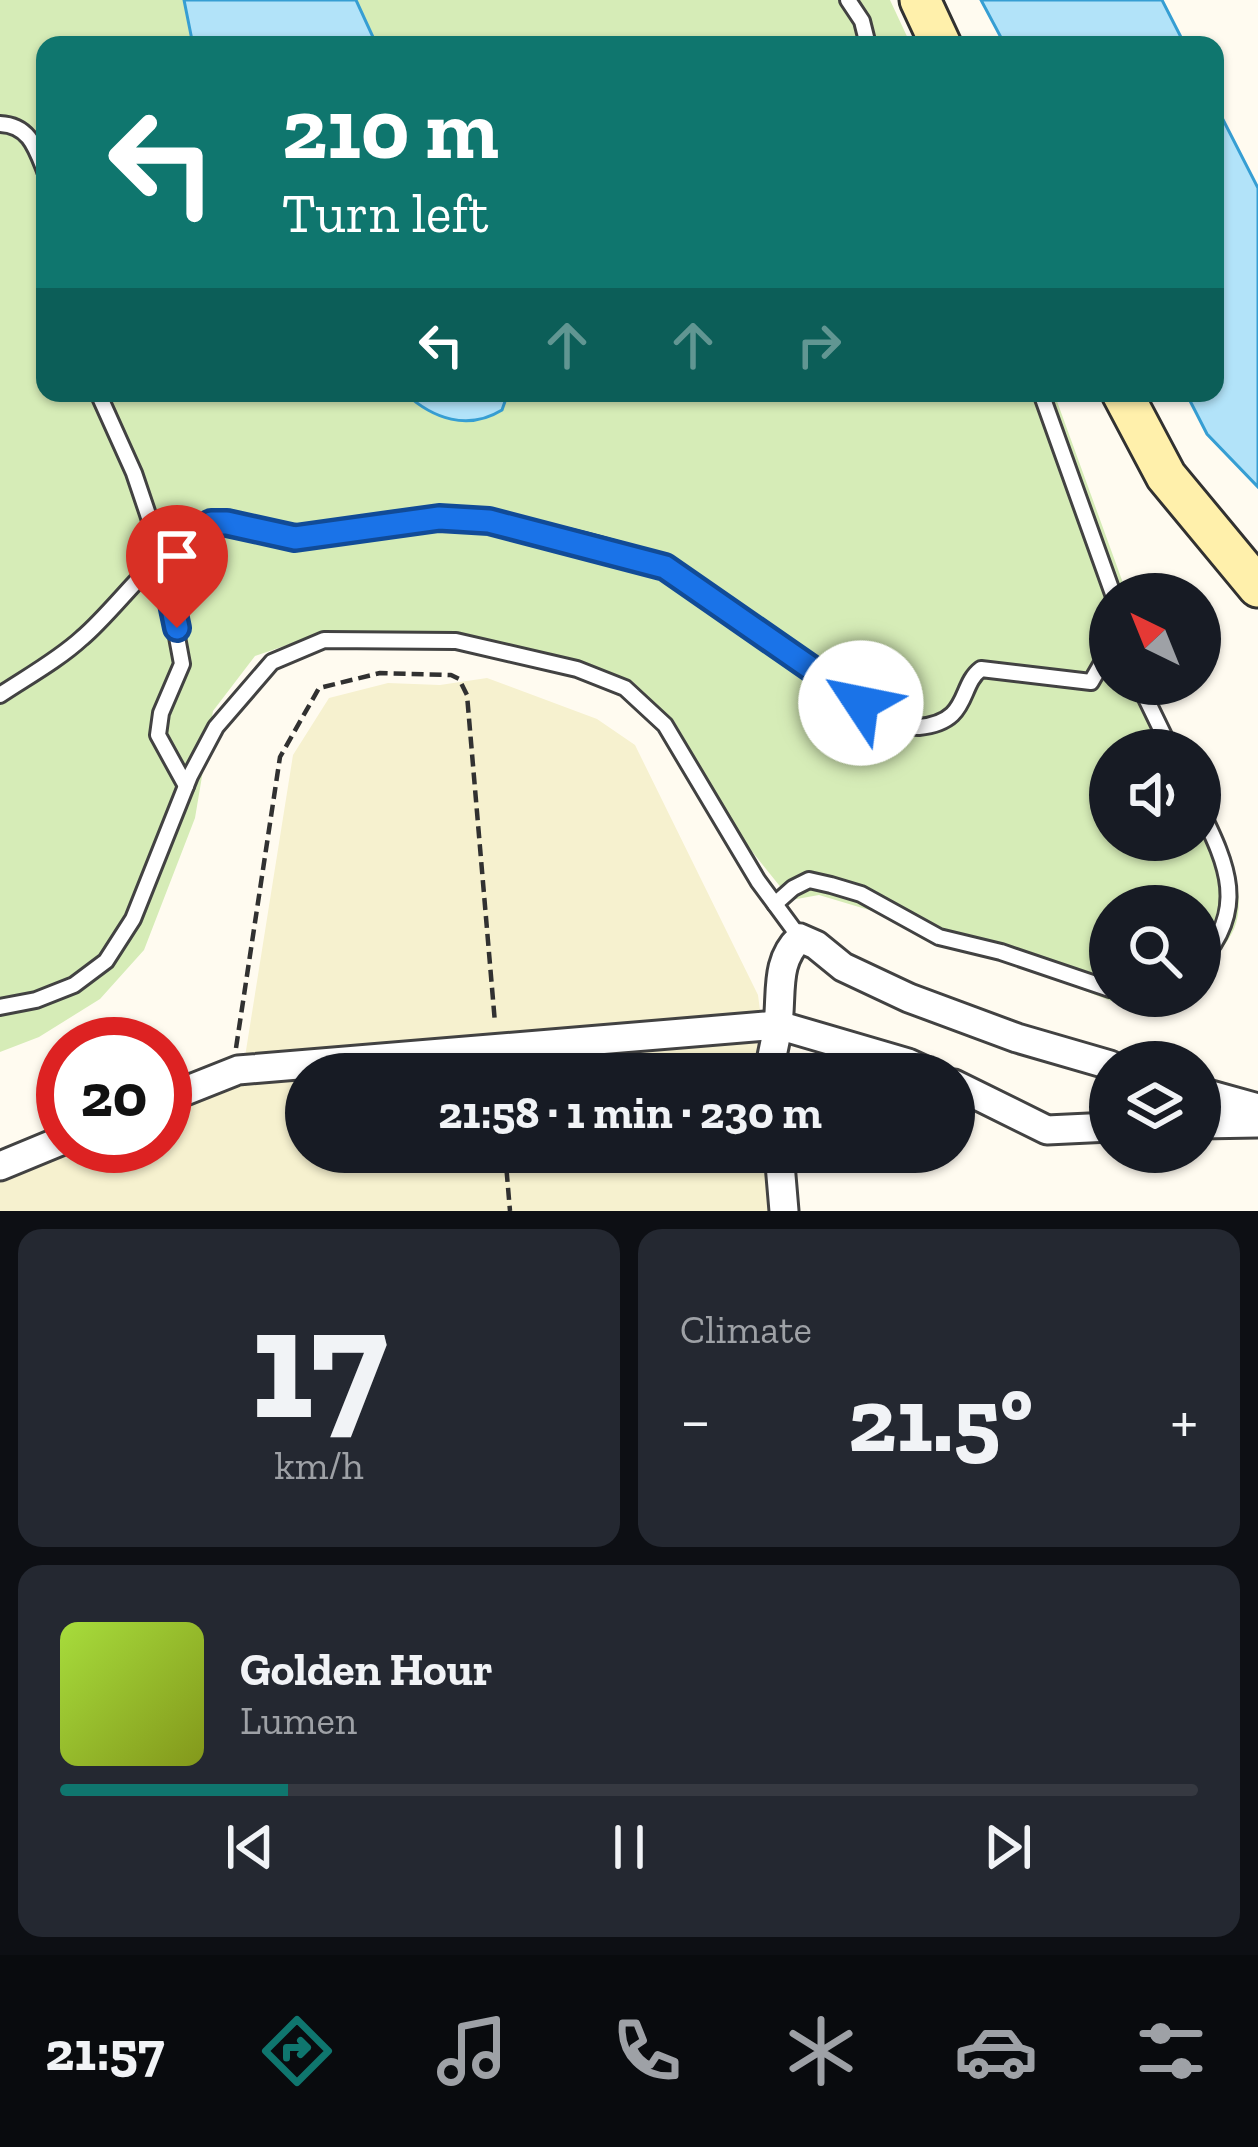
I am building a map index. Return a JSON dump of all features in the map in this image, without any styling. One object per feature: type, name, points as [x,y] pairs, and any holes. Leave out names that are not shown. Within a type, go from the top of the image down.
[{"type":"main road","points":[[920,0],[937,36]]},
{"type":"main road","points":[[1127,402],[1166,476],[1258,587]]},
{"type":"street","points":[[773,1053],[782,965],[787,950],[800,938],[843,967],[909,998],[1089,1059]]},
{"type":"street","points":[[192,1088],[232,1072],[778,1025],[874,1053]]},
{"type":"street","points":[[975,1094],[1047,1130],[1089,1128]]},
{"type":"street","points":[[1221,1097],[1258,1108]]},
{"type":"street","points":[[1221,1124],[1258,1123]]},
{"type":"street","points":[[0,1166],[36,1152]]},
{"type":"street","points":[[781,1173],[784,1211]]},
{"type":"lane","points":[[848,0],[866,36]]},
{"type":"lane","points":[[0,124],[12,125],[33,139],[36,147]]},
{"type":"lane","points":[[102,402],[134,473],[162,556],[182,664],[160,713],[158,735],[186,786]]},
{"type":"lane","points":[[1044,402],[1105,573]]},
{"type":"lane","points":[[0,695],[83,638],[162,556],[211,523],[295,538],[439,518],[489,521],[665,567],[861,703],[917,728],[957,710],[981,669],[1089,682]]},
{"type":"lane","points":[[0,1007],[74,985],[106,961],[133,919],[186,786],[216,728],[272,662],[324,640],[456,641],[578,669],[625,688],[664,725],[800,938]]},
{"type":"lane","points":[[1221,861],[1231,893],[1221,935]]},
{"type":"lane","points":[[775,904],[809,880],[831,885],[861,894],[939,937],[1089,982]]},
{"type":"path","points":[[232,1072],[280,757],[319,688],[380,673],[451,675],[459,679],[467,695],[497,1048]]},
{"type":"path","points":[[507,1173],[510,1211]]},
{"type":"shaded area","points":[[487,678],[597,719],[635,745],[758,995],[758,1053],[285,1053],[285,1173],[771,1173],[774,1211],[0,1211],[0,1182],[36,1167],[36,1173],[192,1173],[192,1102],[241,1082],[293,755],[329,698],[388,683],[440,685]]},
{"type":"green space","points":[[0,0],[890,0],[907,36],[36,36],[36,402],[1057,402],[1119,573],[1089,573],[1089,705],[1156,705],[1168,729],[1089,729],[1089,861],[1221,861],[1221,835],[1239,895],[1234,929],[1221,950],[1221,885],[1089,885],[1089,992],[1006,960],[924,940],[879,913],[819,895],[791,900],[746,844],[674,721],[632,681],[589,664],[453,632],[328,631],[255,656],[213,711],[195,818],[144,950],[100,999],[71,1017],[36,1017],[36,1038],[0,1052]]},
{"type":"water","points":[[184,0],[356,0],[373,36],[191,36]]},
{"type":"water","points":[[981,0],[1162,0],[1180,36],[1000,36]]},
{"type":"water","points":[[1224,122],[1258,188],[1258,487],[1207,434],[1191,402],[1224,402]]},
{"type":"water","points":[[417,402],[505,402],[502,410],[476,420],[451,419]]},
{"type":"route","points":[[177,628],[162,556],[211,523],[295,538],[439,518],[489,521],[665,567],[861,703]]}]
